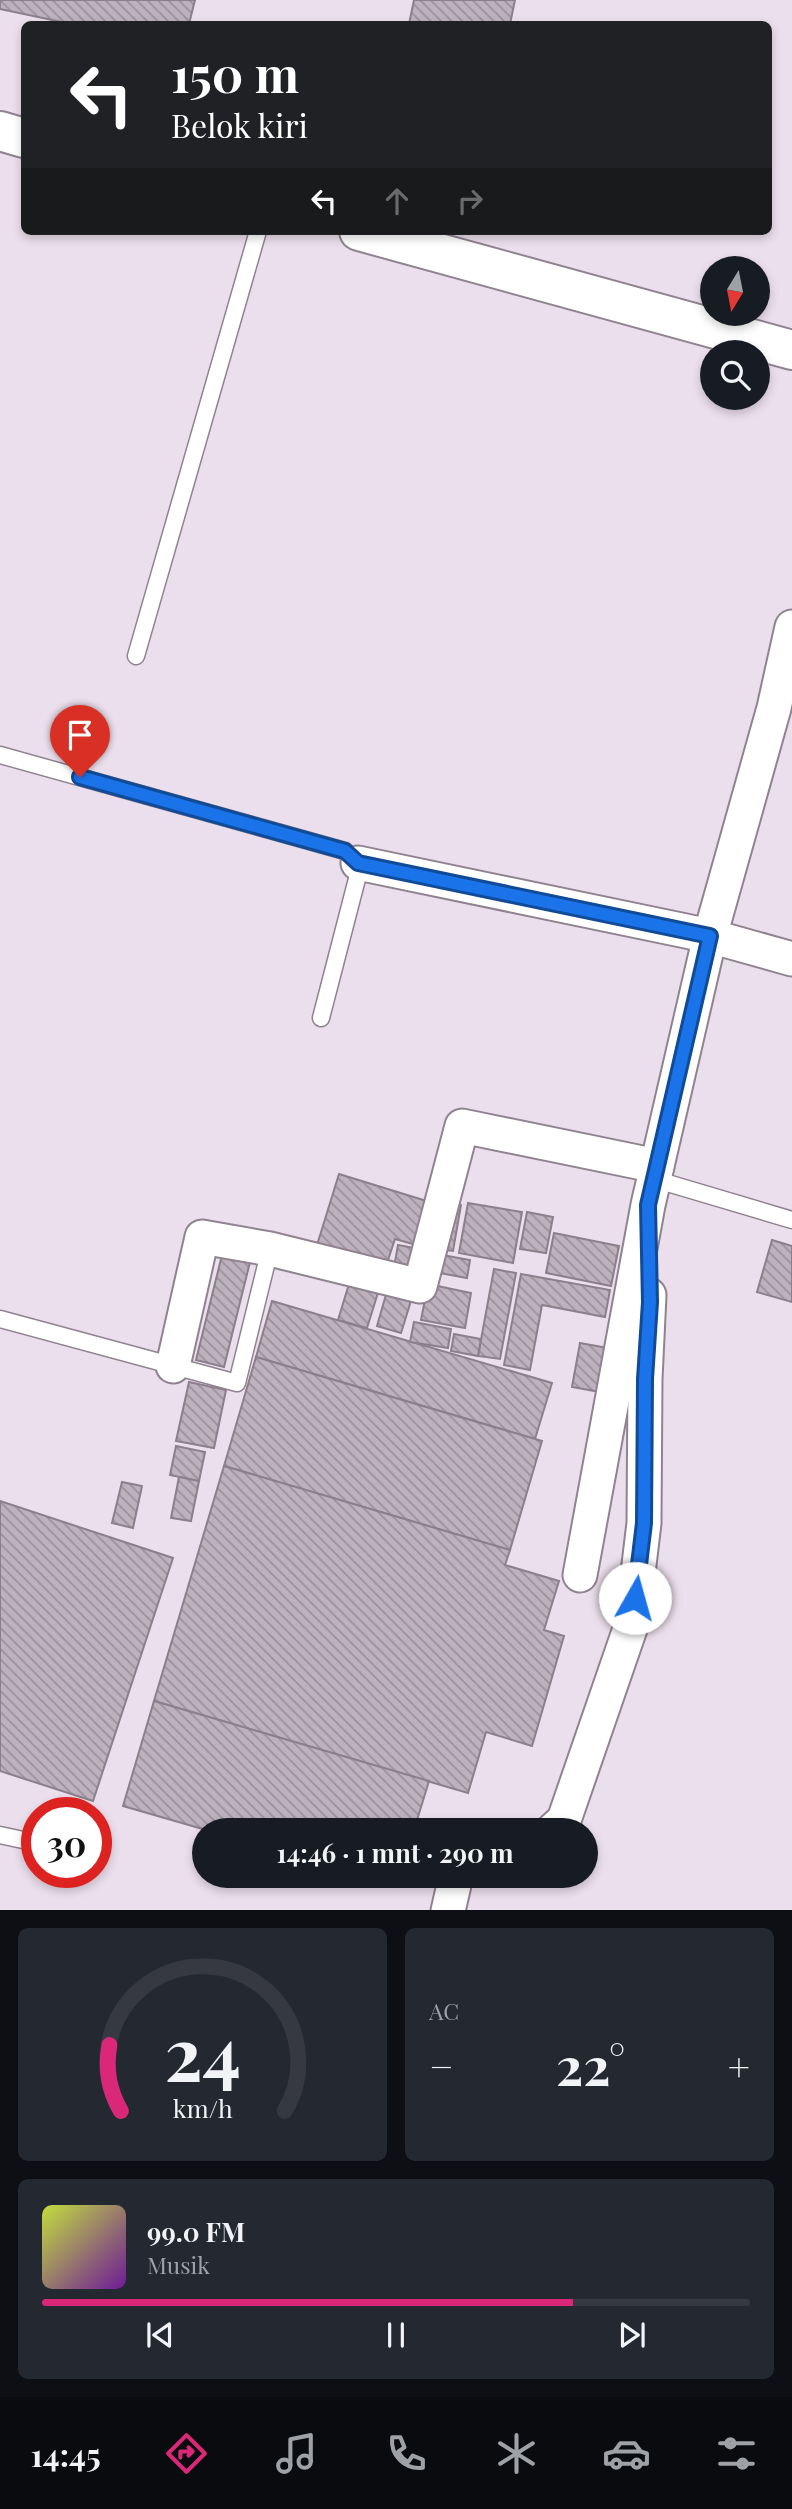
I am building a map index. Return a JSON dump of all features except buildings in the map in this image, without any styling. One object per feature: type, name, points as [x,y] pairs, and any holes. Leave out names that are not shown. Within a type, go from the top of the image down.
[{"type":"street","points":[[0,131],[21,137]]},
{"type":"street","points":[[374,235],[792,350]]},
{"type":"street","points":[[580,1575],[653,1183],[710,936],[783,711],[792,627]]},
{"type":"street","points":[[358,863],[710,936],[792,959]]},
{"type":"street","points":[[173,1366],[202,1237],[270,1249],[420,1286],[462,1126],[653,1183]]},
{"type":"street","points":[[565,1818],[632,1623],[644,1523],[645,1379],[653,1183]]},
{"type":"street","points":[[448,1910],[453,1888]]},
{"type":"lane","points":[[136,656],[257,235]]},
{"type":"lane","points":[[0,755],[345,851],[358,863],[358,875],[321,1018]]},
{"type":"lane","points":[[653,1183],[792,1220]]},
{"type":"lane","points":[[0,1319],[237,1383],[270,1249]]},
{"type":"lane","points":[[0,1835],[21,1840]]},
{"type":"route","points":[[80,777],[345,851],[358,863],[710,936],[648,1205],[650,1302],[645,1379],[644,1523],[635,1598]]}]
